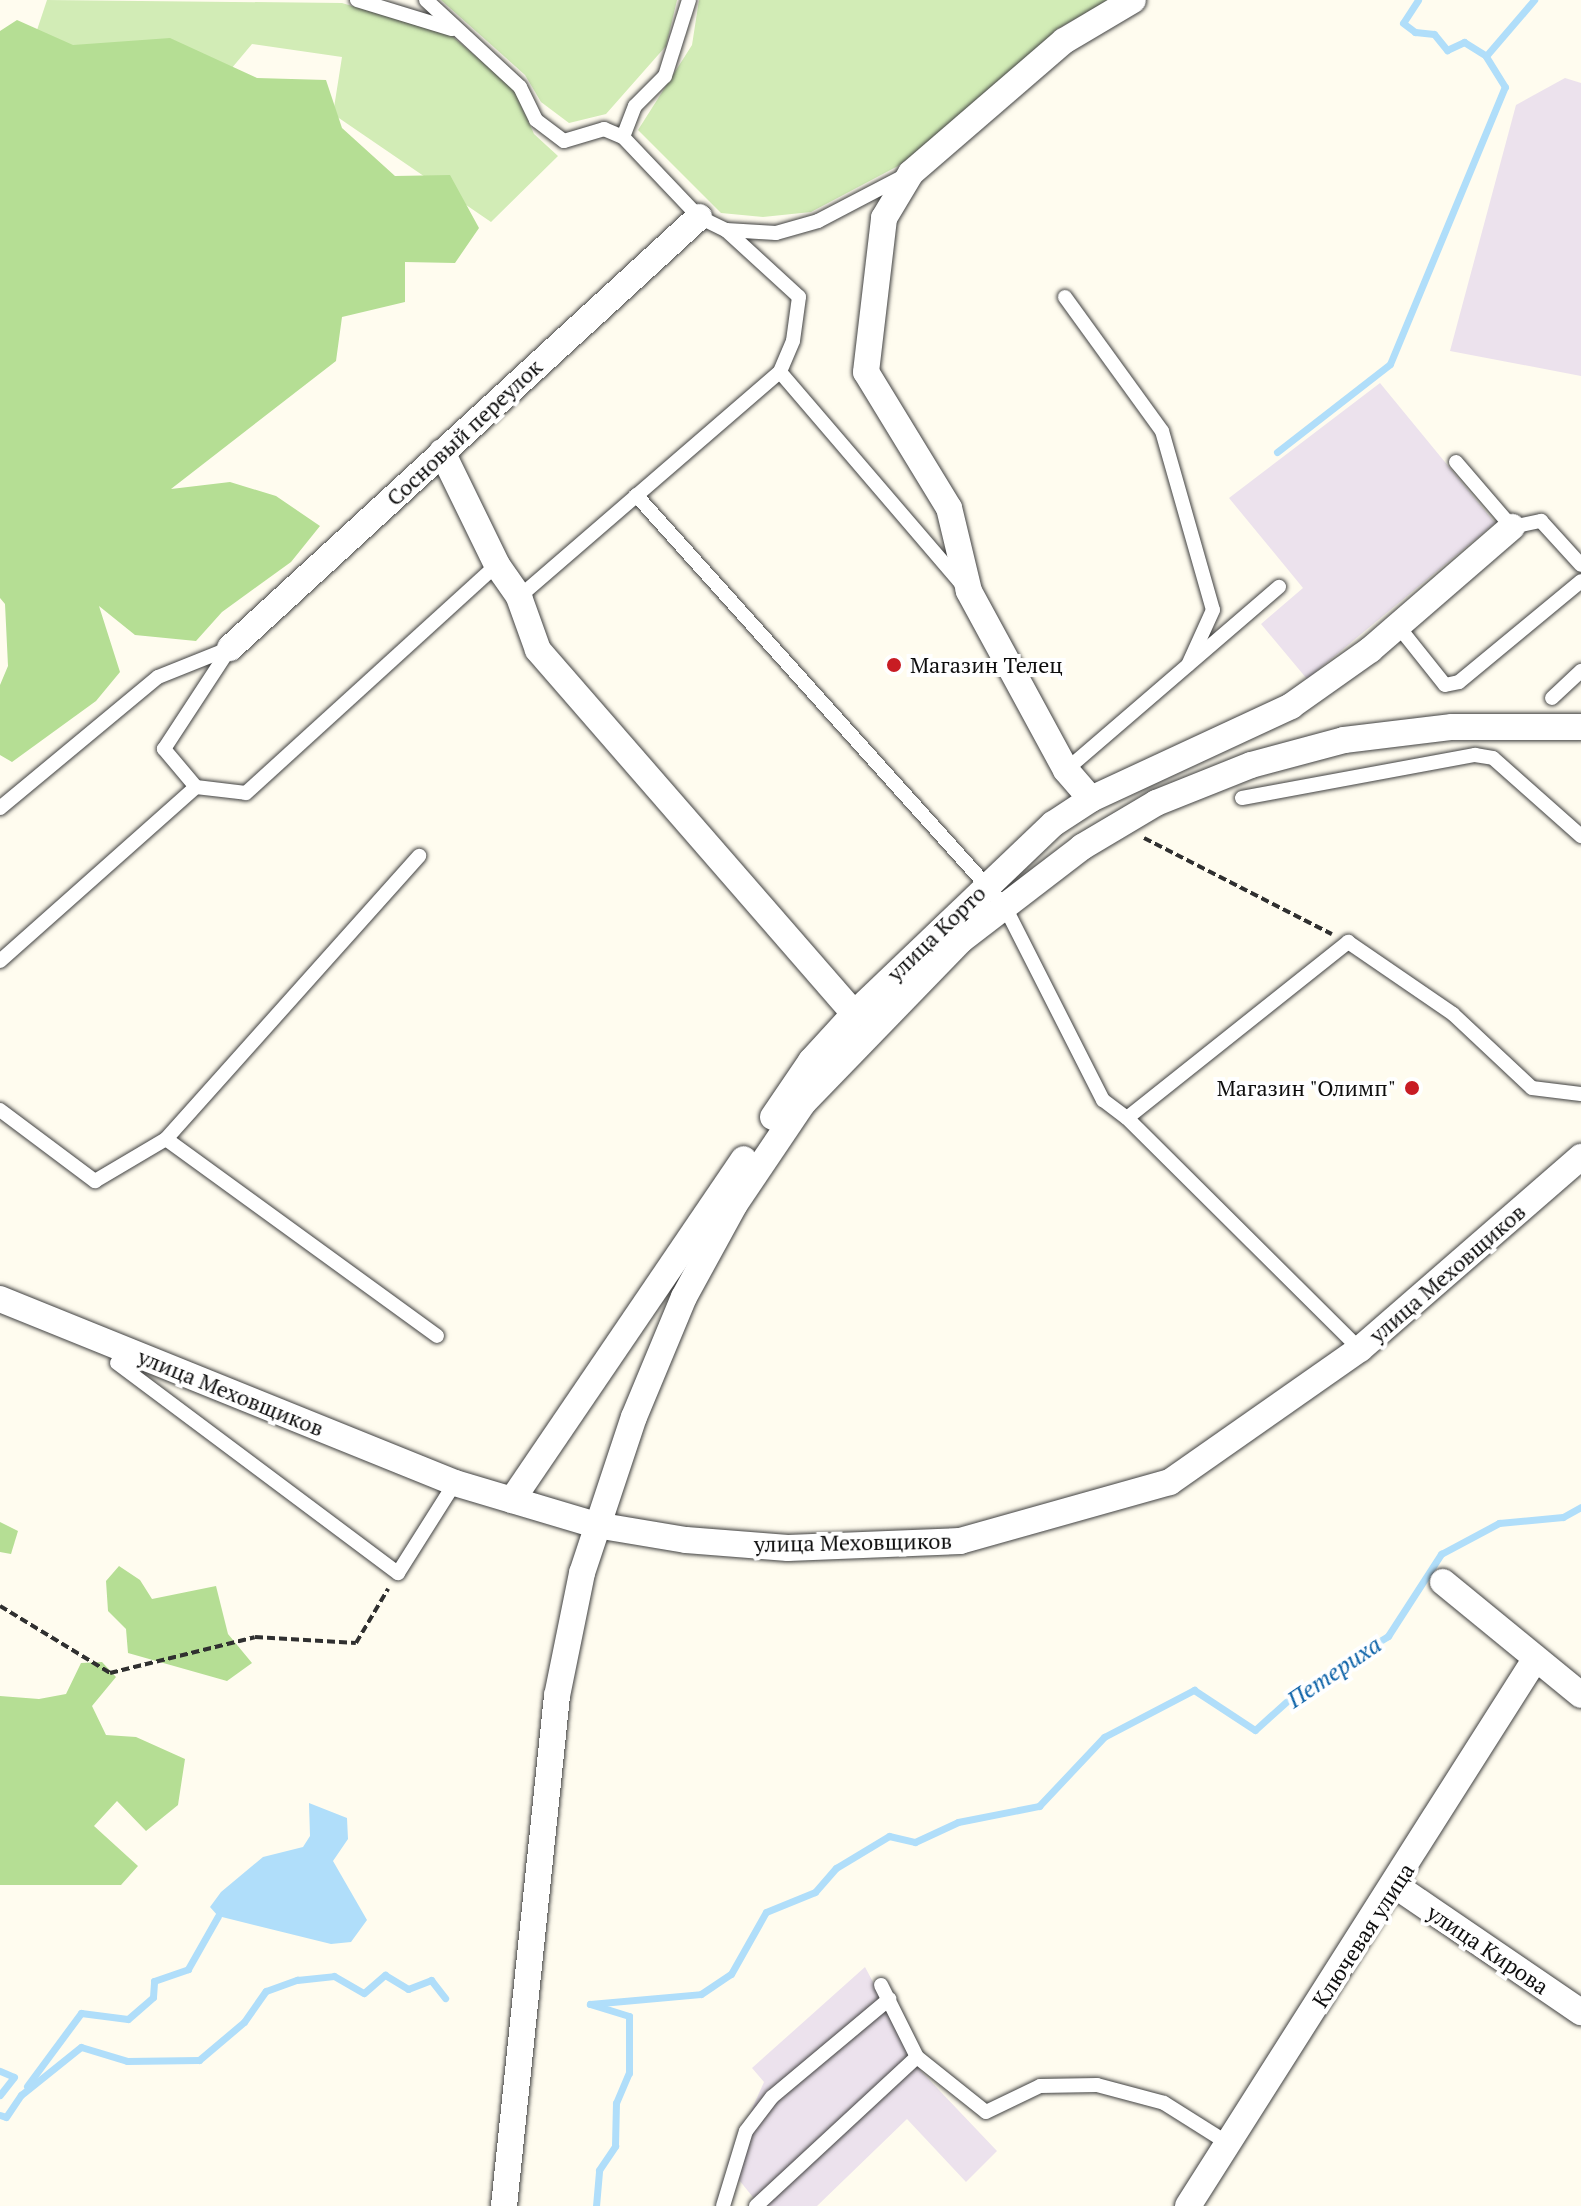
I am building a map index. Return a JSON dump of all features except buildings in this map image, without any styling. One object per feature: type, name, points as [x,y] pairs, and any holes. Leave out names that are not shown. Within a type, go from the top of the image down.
[{"type":"street","points":[[1091,799],[1066,770],[969,591],[949,508],[866,372],[884,218],[911,173],[1064,41],[1133,0]]},
{"type":"street","name":"Сосновый переулок","points":[[230,648],[699,217]]},
{"type":"street","points":[[442,452],[497,565],[519,597],[538,650],[854,1014]]},
{"type":"street","name":"улица Корто","points":[[512,1500],[811,1061],[854,1014],[983,887],[1053,824],[1091,799],[1291,706],[1398,626],[1512,527]]},
{"type":"street","points":[[504,2206],[557,1696],[596,1525],[684,1297],[765,1156],[843,1057],[927,970],[1004,905],[1118,825],[1199,782],[1296,750],[1439,728],[1581,727]]},
{"type":"street","name":"улица Меховщиков","points":[[0,1299],[455,1483],[596,1525],[686,1540],[788,1548],[960,1541],[1170,1482],[1360,1349],[1581,1157]]},
{"type":"street","points":[[1443,1582],[1534,1661],[1581,1695]]},
{"type":"street","name":"Ключевая улица","points":[[1188,2206],[1396,1886],[1534,1661]]},
{"type":"street","name":"улица Кирова","points":[[1396,1886],[1581,2012]]},
{"type":"lane","points":[[357,0],[453,29]]},
{"type":"lane","points":[[426,0],[453,29],[520,87],[536,120],[564,141],[604,129],[623,137],[699,217],[726,230],[799,297],[793,341],[780,372],[519,597]]},
{"type":"lane","points":[[623,137],[635,106],[665,76],[689,0]]},
{"type":"lane","points":[[726,230],[776,233],[818,221],[911,173]]},
{"type":"lane","points":[[1065,297],[1162,431],[1213,610],[1188,665]]},
{"type":"lane","points":[[780,372],[969,591]]},
{"type":"lane","points":[[1456,462],[1512,527],[1541,521],[1581,565]]},
{"type":"lane","points":[[636,495],[983,887],[1004,905],[1103,1100],[1127,1118],[1360,1349]]},
{"type":"lane","points":[[230,648],[164,749],[196,787],[246,793],[497,565]]},
{"type":"lane","points":[[1398,626],[1445,685],[1459,682],[1581,581]]},
{"type":"lane","points":[[1066,770],[1279,587]]},
{"type":"lane","points":[[0,808],[158,677],[230,648]]},
{"type":"lane","points":[[1552,698],[1581,671]]},
{"type":"lane","points":[[1242,798],[1475,755],[1493,758],[1581,836]]},
{"type":"lane","points":[[0,961],[196,787]]},
{"type":"lane","points":[[0,1110],[95,1181],[166,1139],[419,856]]},
{"type":"lane","points":[[1127,1118],[1348,942],[1453,1014],[1532,1088],[1581,1094]]},
{"type":"lane","points":[[166,1139],[437,1336]]},
{"type":"lane","points":[[117,1363],[398,1573],[455,1483]]},
{"type":"lane","points":[[881,1985],[917,2057],[986,2112],[1040,2086],[1097,2085],[1164,2103],[1229,2144]]},
{"type":"lane","points":[[723,2206],[746,2131],[772,2097],[889,1999]]},
{"type":"lane","points":[[756,2206],[917,2057]]},
{"type":"path","points":[[1118,825],[1348,942]]},
{"type":"path","points":[[0,1606],[110,1673],[255,1637],[356,1643],[398,1573]]},
{"type":"shaded area","points":[[1565,78],[1581,83],[1581,376],[1450,351],[1516,105]]},
{"type":"shaded area","points":[[1380,383],[1495,523],[1307,679],[1261,624],[1303,588],[1229,498]]},
{"type":"shaded area","points":[[865,1967],[920,2070],[997,2151],[966,2182],[907,2119],[817,2206],[760,2206],[727,2165],[764,2082],[752,2068]]},
{"type":"green space","points":[[47,0],[342,3],[452,36],[513,88],[534,134],[558,156],[491,222],[333,114],[342,57],[252,44],[226,75],[78,49],[36,33]]},
{"type":"green space","points":[[441,0],[677,0],[666,46],[606,114],[569,123],[541,102],[525,75]]},
{"type":"green space","points":[[699,0],[1109,0],[1057,29],[999,91],[898,166],[811,212],[763,217],[721,213],[638,130],[692,45]]},
{"type":"green space","points":[[17,20],[73,45],[170,38],[257,78],[326,80],[342,128],[395,176],[450,175],[479,228],[455,263],[405,262],[405,302],[342,317],[336,361],[171,489],[230,482],[276,496],[320,526],[291,562],[222,612],[196,641],[135,635],[99,606],[120,672],[96,701],[12,762],[0,755],[0,685],[8,666],[5,604],[0,598],[0,31]]},
{"type":"green space","points":[[0,1522],[18,1531],[11,1554],[0,1552]]},
{"type":"green space","points":[[119,1566],[140,1580],[152,1599],[216,1586],[228,1634],[252,1663],[227,1681],[128,1653],[126,1629],[108,1611],[106,1581]]},
{"type":"green space","points":[[102,1662],[116,1677],[92,1706],[106,1735],[136,1737],[185,1759],[178,1805],[146,1831],[117,1801],[94,1826],[138,1866],[121,1885],[0,1885],[0,1696],[39,1699],[66,1694],[81,1663]]},
{"type":"water","points":[[309,1803],[347,1818],[348,1839],[333,1861],[367,1920],[351,1942],[331,1944],[218,1916],[210,1907],[221,1892],[263,1857],[303,1847],[310,1836]]},
{"type":"waterway","points":[[1418,0],[1403,23],[1415,32],[1434,34],[1447,50],[1464,42],[1486,56],[1534,0]]},
{"type":"waterway","points":[[1277,452],[1390,364],[1505,87],[1486,56]]},
{"type":"waterway","name":"Петериха","points":[[596,2206],[599,2170],[615,2146],[616,2103],[629,2073],[629,2016],[590,2004],[701,1994],[731,1974],[766,1912],[815,1892],[836,1868],[889,1836],[915,1842],[958,1822],[1039,1806],[1104,1737],[1194,1690],[1255,1730],[1297,1692],[1388,1636],[1441,1554],[1499,1523],[1563,1517],[1581,1507]]},
{"type":"waterway","points":[[27,2086],[81,2013],[128,2019],[153,1997],[154,1981],[188,1969],[218,1916]]},
{"type":"waterway","points":[[0,2115],[6,2117],[21,2095],[81,2047],[127,2061],[199,2060],[244,2022],[266,1991],[297,1980],[334,1976],[364,1993],[385,1975],[408,1989],[431,1980],[445,1998]]},
{"type":"waterway","points":[[0,2071],[14,2077],[0,2095]]},
{"type":"place","name":"Магазин Телец","points":[[894,665]]},
{"type":"place","name":"Магазин \"Олимп\"","points":[[1412,1088]]}]
